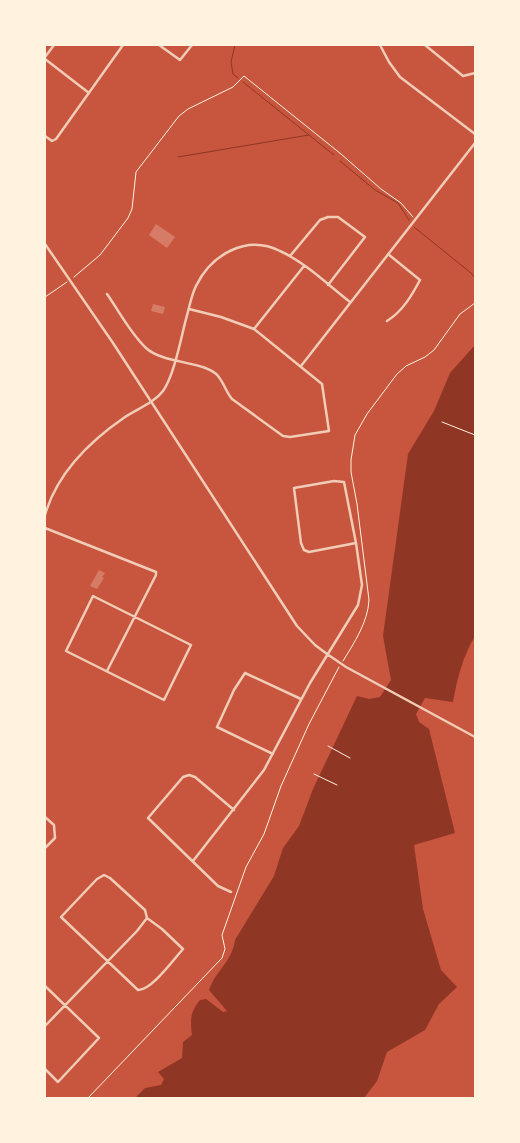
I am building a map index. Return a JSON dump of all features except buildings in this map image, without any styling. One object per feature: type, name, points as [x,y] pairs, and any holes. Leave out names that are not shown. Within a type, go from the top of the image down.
[{"type":"street","points":[[54,45],[45,58],[90,93]]},
{"type":"street","points":[[45,136],[52,141],[56,139],[124,45]]},
{"type":"street","points":[[159,45],[180,60],[192,45]]},
{"type":"street","points":[[380,45],[400,77],[475,134]]},
{"type":"street","points":[[425,45],[463,76],[475,73]]},
{"type":"street","points":[[301,366],[475,144]]},
{"type":"street","points":[[290,256],[320,220],[328,217],[338,217],[365,237],[328,285]]},
{"type":"street","points":[[45,244],[114,343],[297,626],[315,645],[342,664],[475,737]]},
{"type":"street","points":[[45,515],[58,485],[76,459],[94,441],[162,392],[170,376],[195,288],[207,268],[219,256],[232,249],[250,245],[266,246],[290,256],[350,302]]},
{"type":"street","points":[[388,254],[420,280],[409,299],[388,320]]},
{"type":"street","points":[[254,330],[304,266]]},
{"type":"street","points":[[107,294],[146,349],[174,361],[211,371],[218,376],[232,399],[283,436],[290,437],[329,430],[322,384],[254,330],[237,322],[189,309]]},
{"type":"street","points":[[193,862],[264,770],[301,699],[358,605],[362,585],[356,543],[344,482],[334,481],[294,488],[301,543],[304,550],[310,552],[356,543]]},
{"type":"street","points":[[45,528],[156,572],[107,671]]},
{"type":"street","points":[[93,596],[191,645],[164,700],[107,671],[66,651],[93,596]]},
{"type":"street","points":[[273,754],[217,727],[234,690],[245,672],[301,699]]},
{"type":"street","points":[[231,892],[218,886],[148,818],[183,777],[189,775],[195,777],[234,810]]},
{"type":"street","points":[[45,817],[54,825],[55,838],[45,848]]},
{"type":"street","points":[[104,875],[110,878],[144,910],[147,918],[183,949],[151,986],[143,991],[138,990],[107,961],[61,917],[104,875]]},
{"type":"street","points":[[45,1026],[137,931],[147,918]]},
{"type":"street","points":[[45,986],[99,1038],[58,1082],[45,1069]]},
{"type":"path","points":[[74,277],[100,255],[128,218],[132,209],[136,172],[179,116],[188,109],[232,87],[244,76],[341,154],[381,189],[402,203],[415,220]]},
{"type":"path","points":[[45,297],[67,282]]},
{"type":"path","points":[[88,1098],[222,958],[225,949],[222,935],[246,867],[264,834],[280,786],[309,724],[368,612],[370,600],[351,472],[355,435],[367,414],[397,374],[406,366],[434,350],[460,314],[475,303]]},
{"type":"path","points":[[442,422],[475,435]]},
{"type":"path","points":[[328,746],[350,758]]},
{"type":"path","points":[[314,774],[337,786]]},
{"type":"shaded area","points":[[475,345],[475,636],[461,668],[453,702],[425,698],[416,714],[419,722],[429,729],[455,833],[414,845],[423,909],[441,970],[457,987],[439,1004],[425,1030],[387,1052],[377,1081],[364,1098],[135,1098],[145,1088],[161,1085],[164,1079],[158,1072],[182,1058],[183,1042],[192,1035],[192,1017],[194,1009],[200,1000],[206,999],[223,1012],[227,1011],[209,990],[212,983],[231,954],[235,940],[274,876],[283,848],[299,826],[313,789],[357,696],[369,699],[380,697],[391,680],[383,636],[408,454],[434,411],[450,373]]},
{"type":"waterway","points":[[235,45],[231,62],[233,74],[238,78]]},
{"type":"waterway","points":[[243,82],[334,155]]},
{"type":"waterway","points":[[178,157],[309,135]]},
{"type":"waterway","points":[[340,161],[375,190],[398,203],[409,220]]},
{"type":"waterway","points":[[414,227],[475,278]]}]
